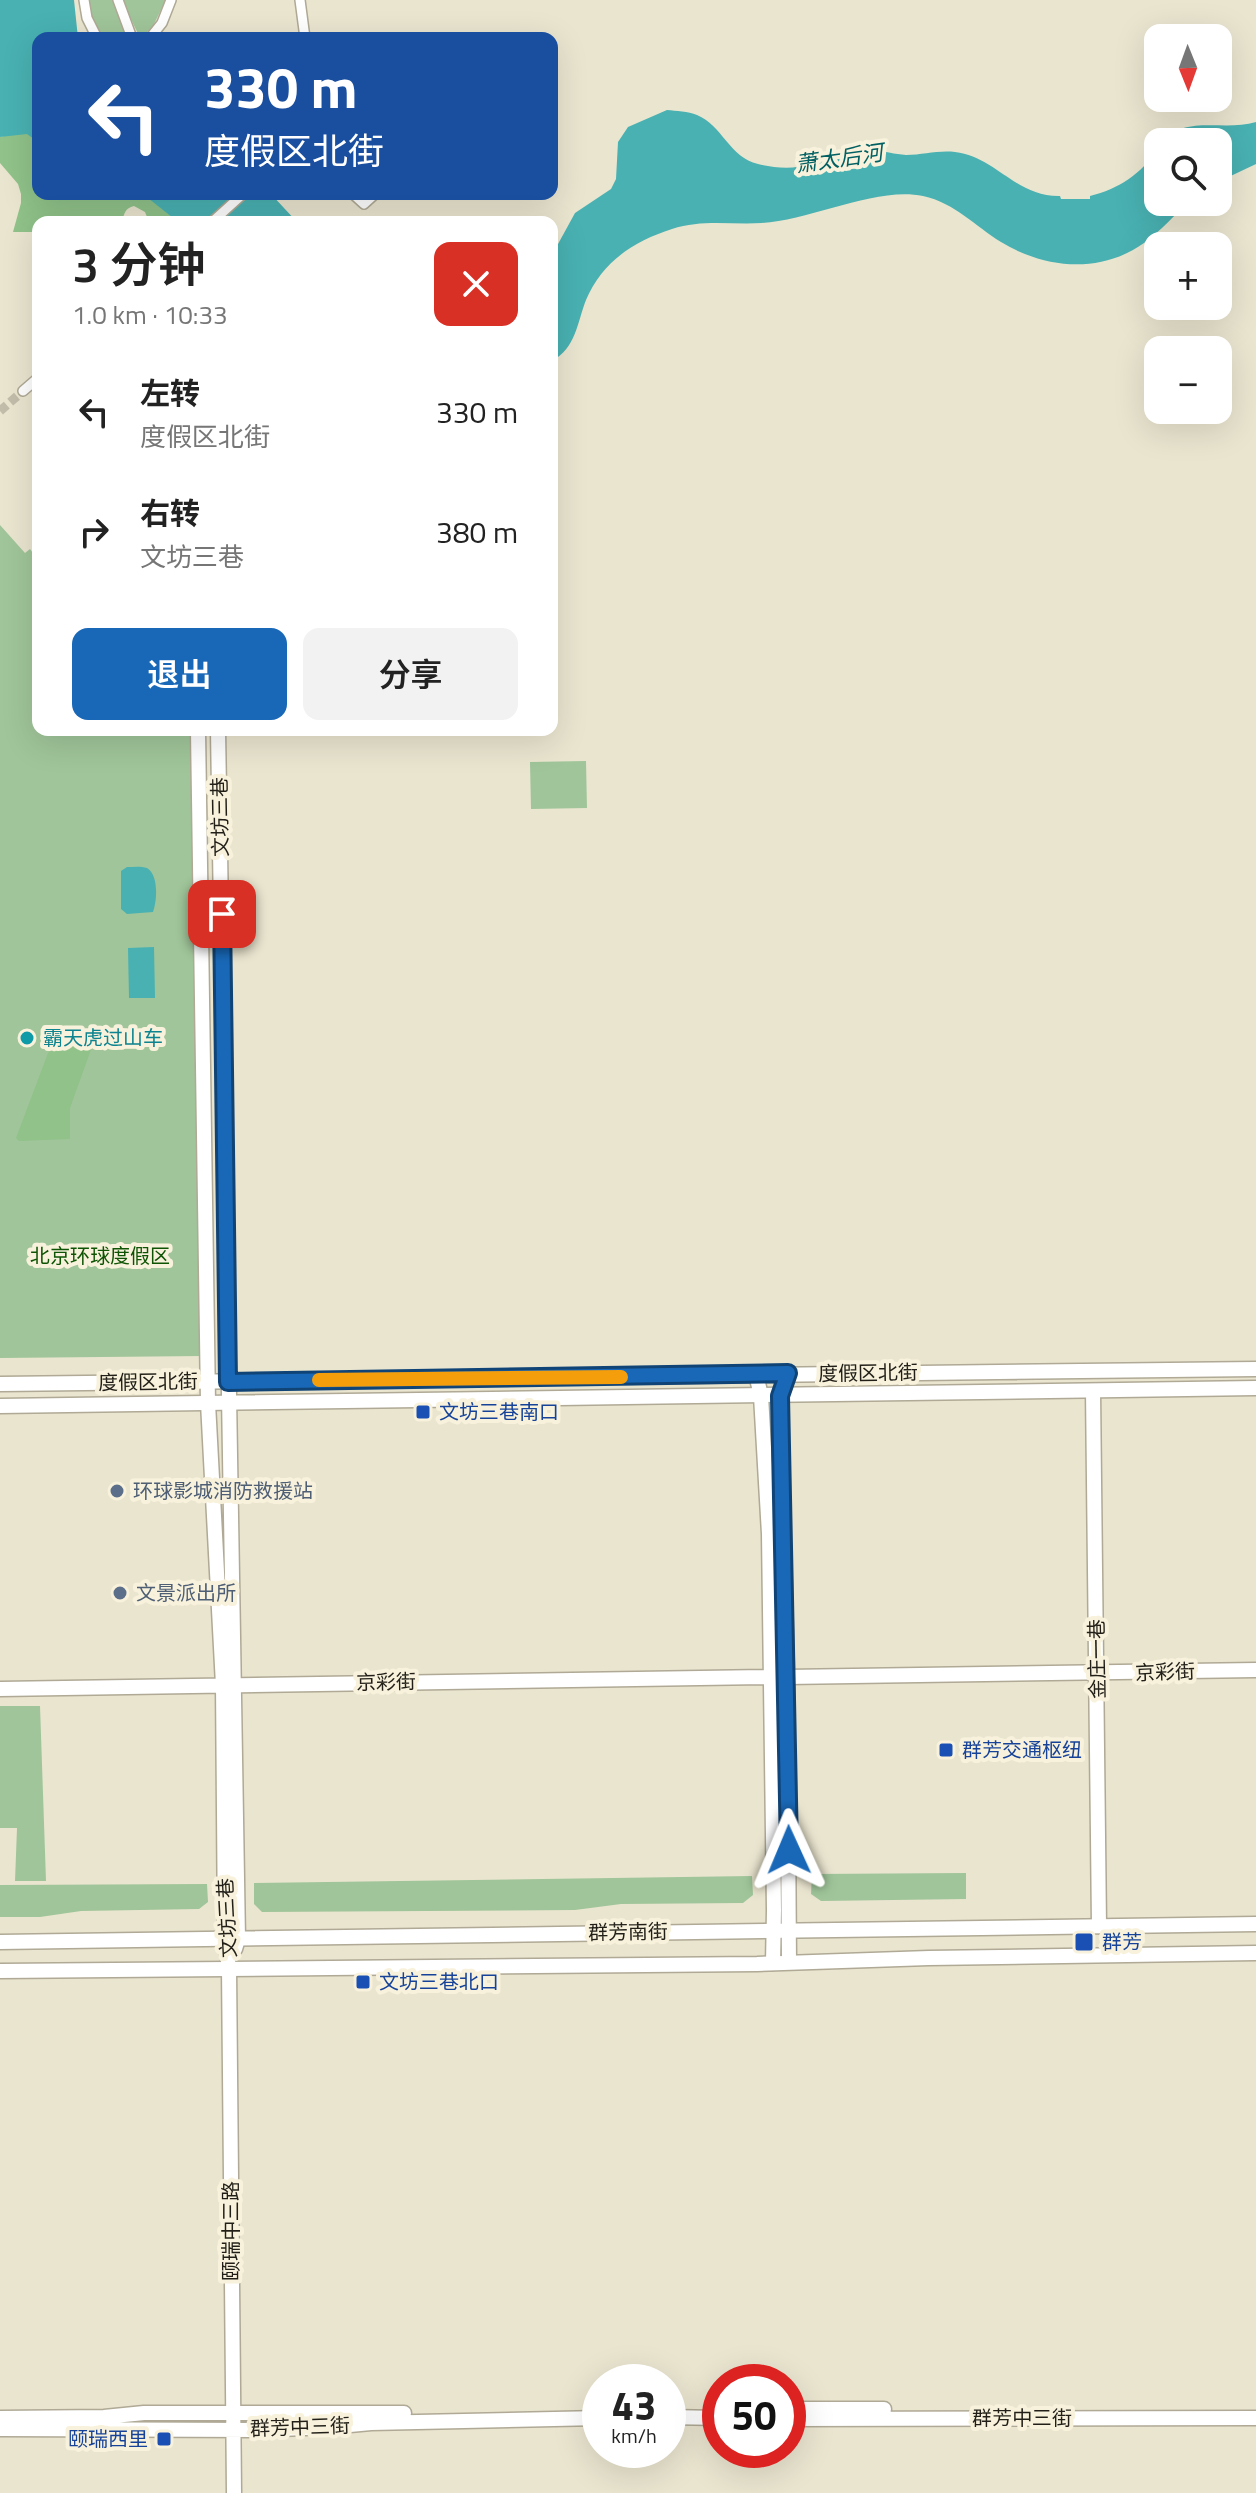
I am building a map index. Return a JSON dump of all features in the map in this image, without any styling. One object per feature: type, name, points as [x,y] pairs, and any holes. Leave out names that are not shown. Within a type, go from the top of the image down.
[{"type":"main road","name":"文坊三巷","points":[[198,736],[208,1403],[228,1685]]},
{"type":"main road","name":"文坊三巷","points":[[218,736],[230,1403],[228,1685],[232,1938],[229,1968]]},
{"type":"main road","name":"度假区北街","points":[[0,1384],[1256,1369]]},
{"type":"main road","points":[[773,1963],[781,1930],[787,1677],[780,1396],[788,1373]]},
{"type":"main road","points":[[756,1374],[761,1396],[769,1534],[781,1930],[789,1962]]},
{"type":"main road","name":"度假区北街","points":[[0,1406],[1256,1388]]},
{"type":"main road","name":"金庄一巷","points":[[1093,1391],[1099,1926]]},
{"type":"main road","name":"京彩街","points":[[787,1677],[1256,1670]]},
{"type":"main road","name":"京彩街","points":[[0,1689],[771,1677]]},
{"type":"main road","name":"群芳南街","points":[[0,1942],[1256,1924]]},
{"type":"main road","name":"群芳南街","points":[[0,1971],[773,1963],[1256,1953]]},
{"type":"main road","name":"颐瑞中三路","points":[[229,1968],[234,2493]]},
{"type":"main road","name":"群芳中三街","points":[[806,2409],[1256,2409]]},
{"type":"main road","name":"群芳中三街","points":[[0,2418],[232,2412],[582,2411]]},
{"type":"main road","name":"群芳中三街","points":[[806,2419],[1256,2418]]},
{"type":"main road","name":"群芳中三街","points":[[0,2429],[233,2429],[582,2419]]},
{"type":"street","points":[[84,0],[87,18],[94,32]]},
{"type":"street","points":[[118,0],[130,32]]},
{"type":"street","points":[[155,32],[171,0]]},
{"type":"street","points":[[300,0],[304,32]]},
{"type":"street","points":[[219,216],[236,200]]},
{"type":"street","points":[[23,391],[32,383]]},
{"type":"green space","points":[[88,0],[115,0],[125,32],[98,32]]},
{"type":"green space","points":[[122,0],[166,0],[153,26],[147,32],[137,32]]},
{"type":"green space","points":[[20,132],[32,137],[32,200],[152,200],[171,216],[147,216],[134,206],[124,216],[32,216],[32,232],[13,232],[21,194],[18,184],[0,163],[0,137]]},
{"type":"green space","name":"北京环球度假区","points":[[0,525],[25,553],[30,549],[32,552],[32,736],[191,736],[203,1356],[0,1358]]},
{"type":"green space","points":[[586,761],[587,808],[531,809],[530,762]]},
{"type":"green space","points":[[93,1026],[98,1030],[70,1108],[70,1139],[19,1141],[16,1138],[48,1053],[64,1037]]},
{"type":"green space","points":[[0,1706],[40,1706],[46,1881],[15,1881],[17,1828],[0,1828]]},
{"type":"green space","points":[[966,1873],[966,1899],[821,1901],[811,1894],[812,1874]]},
{"type":"green space","points":[[752,1876],[753,1895],[743,1903],[621,1904],[575,1910],[262,1912],[254,1904],[254,1883]]},
{"type":"green space","points":[[207,1884],[208,1902],[199,1909],[81,1911],[40,1917],[0,1917],[0,1885]]},
{"type":"water","points":[[0,0],[74,0],[77,32],[32,32],[32,138],[27,134],[0,137]]},
{"type":"water","name":"萧太后河","points":[[667,110],[690,113],[706,120],[740,155],[758,164],[799,167],[837,151],[854,148],[906,155],[955,152],[983,161],[1031,190],[1060,196],[1061,199],[1090,199],[1090,196],[1120,185],[1144,166],[1144,216],[1174,216],[1157,232],[1144,232],[1144,243],[1127,253],[1110,260],[1073,264],[1036,258],[1018,251],[945,204],[923,196],[905,194],[865,199],[781,221],[683,226],[645,240],[610,264],[586,300],[571,342],[558,357],[558,244],[575,213],[611,189],[616,179],[618,142],[628,127]]},
{"type":"water","points":[[1256,122],[1256,164],[1232,175],[1232,128],[1182,128],[1193,126]]},
{"type":"water","points":[[150,200],[277,200],[291,216],[170,216]]},
{"type":"water","points":[[127,867],[145,867],[154,876],[153,912],[127,914],[121,909],[121,871]]},
{"type":"water","points":[[154,947],[155,998],[129,998],[128,948]]},
{"type":"tunnel","points":[[0,411],[23,391]]},
{"type":"slow traffic","points":[[319,1380],[621,1377]]},
{"type":"place","name":"霸天虎过山车","points":[[27,1038]]},
{"type":"place","name":"文坊三巷南口","points":[[423,1412]]},
{"type":"place","name":"环球影城消防救援站","points":[[117,1491]]},
{"type":"place","name":"文景派出所","points":[[120,1593]]},
{"type":"place","name":"群芳交通枢纽","points":[[946,1750]]},
{"type":"place","name":"群芳","points":[[1084,1942]]},
{"type":"place","name":"文坊三巷北口","points":[[363,1982]]},
{"type":"place","name":"颐瑞西里","points":[[164,2439]]},
{"type":"route","points":[[222,914],[228,1382],[788,1373],[780,1396],[789,1850]]}]
